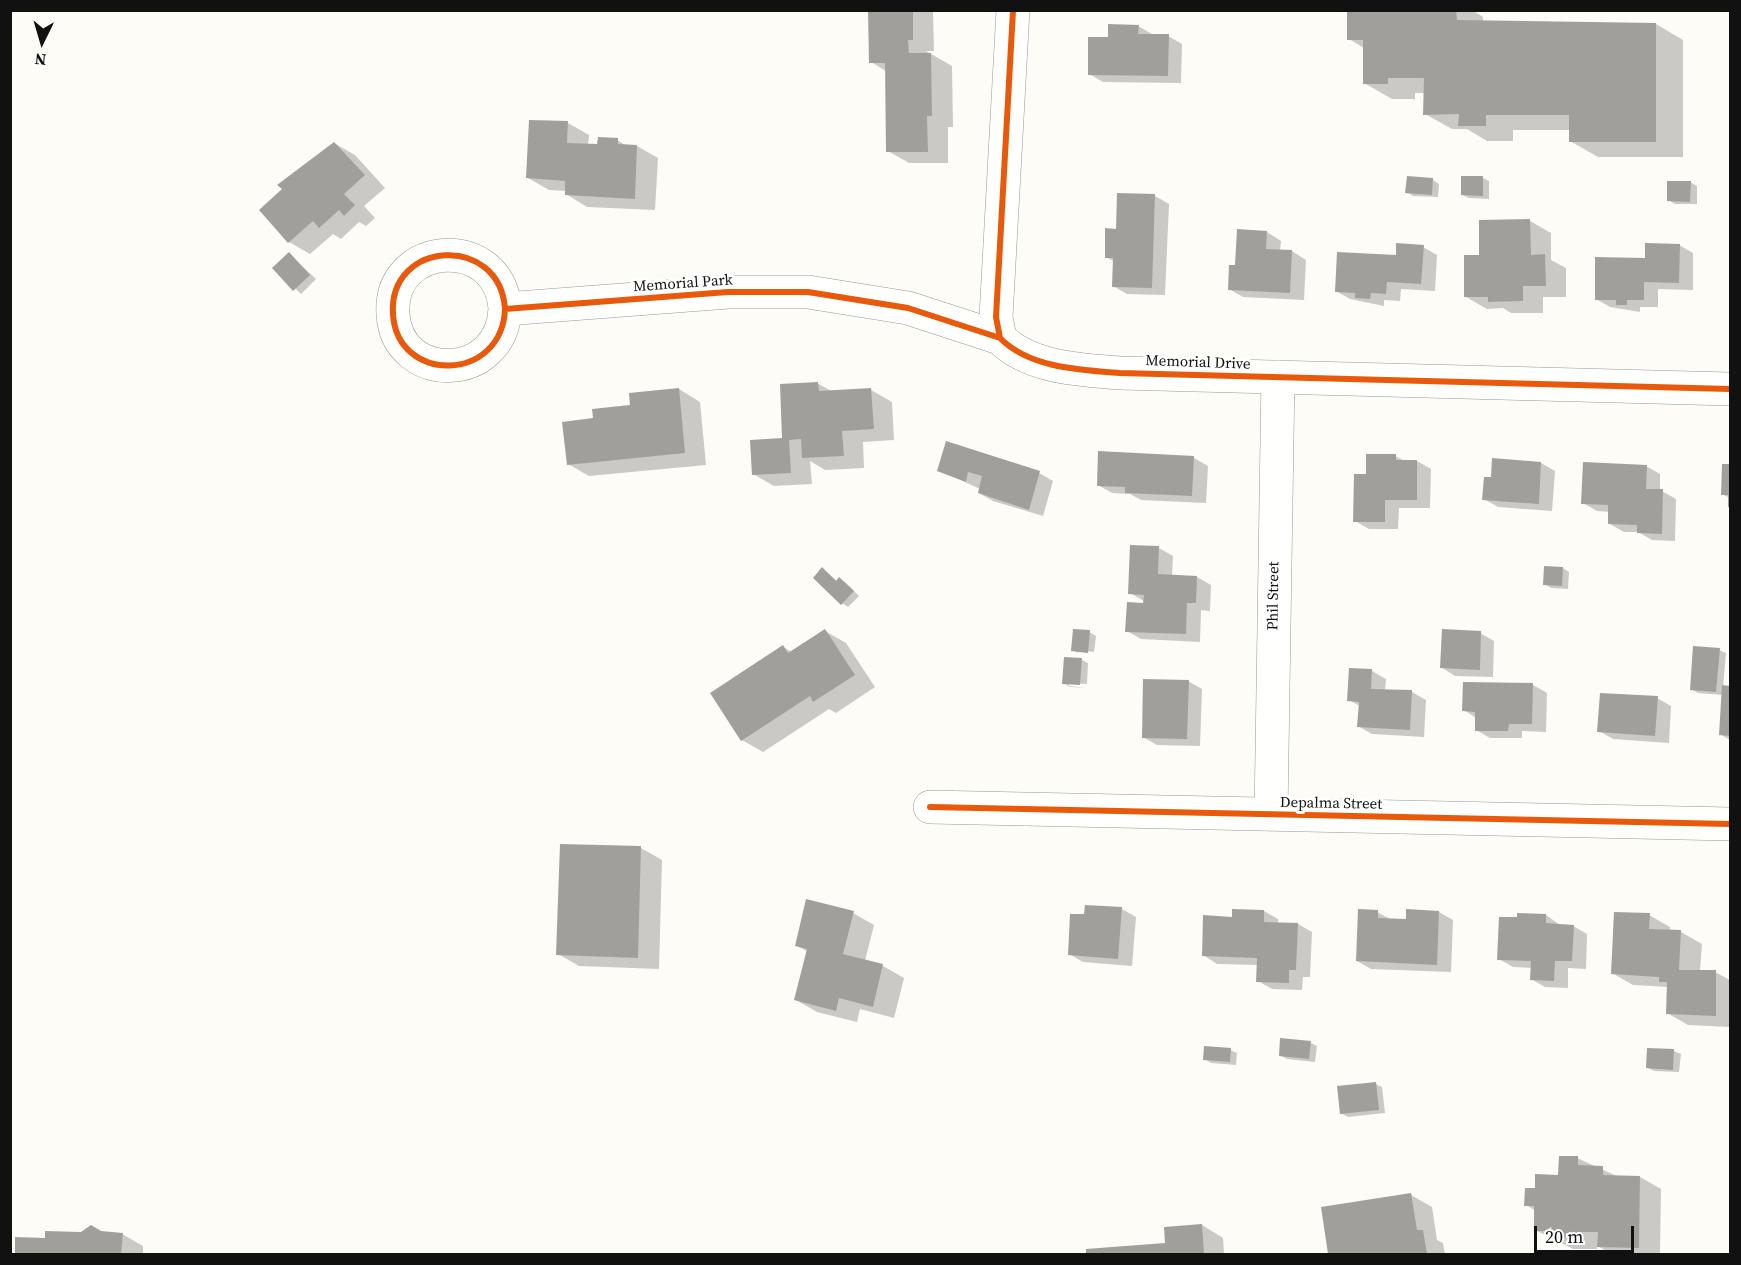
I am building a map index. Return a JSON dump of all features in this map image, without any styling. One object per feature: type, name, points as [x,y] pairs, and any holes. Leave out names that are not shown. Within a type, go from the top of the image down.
[{"type":"street","points":[[1000,338],[996,317],[1013,10]]},
{"type":"street","name":"Memorial Park","points":[[505,309],[728,292],[808,292],[908,308],[1000,338]]},
{"type":"street","name":"Memorial Drive","points":[[1000,338],[1029,357],[1074,368],[1120,373],[1731,388]]},
{"type":"street","name":"Phil Street","points":[[1271,814],[1278,377]]},
{"type":"street","name":"Depalma Street","points":[[930,807],[1731,824]]},
{"type":"building","points":[[868,10],[913,10],[913,40],[908,40],[909,53],[931,53],[932,116],[927,116],[928,152],[886,152],[885,63],[869,63]]},
{"type":"building","points":[[1347,10],[1456,10],[1457,20],[1656,23],[1656,142],[1569,142],[1569,115],[1486,115],[1486,126],[1458,126],[1459,114],[1423,115],[1424,78],[1388,78],[1388,84],[1363,84],[1363,40],[1347,40]]},
{"type":"building","points":[[1108,24],[1139,25],[1138,34],[1169,34],[1168,76],[1088,75],[1088,37],[1108,37]]},
{"type":"building","points":[[529,120],[568,121],[567,143],[597,144],[598,137],[618,138],[618,144],[637,145],[635,199],[565,195],[565,181],[526,178]]},
{"type":"building","points":[[334,142],[365,175],[344,194],[355,205],[344,216],[339,210],[319,228],[313,221],[288,243],[259,210],[282,189],[277,185]]},
{"type":"building","points":[[1407,176],[1433,178],[1432,195],[1405,193]]},
{"type":"building","points":[[1461,176],[1483,176],[1483,196],[1461,195]]},
{"type":"building","points":[[1667,181],[1691,181],[1690,202],[1667,201]]},
{"type":"building","points":[[1117,193],[1155,194],[1152,288],[1112,287],[1113,258],[1105,258],[1105,228],[1116,229]]},
{"type":"building","points":[[1530,219],[1531,255],[1545,254],[1546,286],[1523,286],[1523,301],[1488,302],[1488,297],[1464,297],[1464,255],[1479,255],[1479,220]]},
{"type":"building","points":[[1237,229],[1267,231],[1266,249],[1292,250],[1290,293],[1228,290],[1229,265],[1235,265]]},
{"type":"building","points":[[1396,243],[1424,245],[1421,284],[1387,282],[1386,294],[1371,293],[1370,299],[1355,298],[1355,293],[1335,292],[1337,252],[1396,255]]},
{"type":"building","points":[[1645,243],[1680,244],[1679,283],[1644,282],[1644,300],[1627,300],[1627,305],[1616,305],[1616,300],[1595,300],[1595,257],[1645,258]]},
{"type":"building","points":[[289,252],[310,275],[293,291],[272,268]]},
{"type":"building","points":[[818,382],[819,391],[871,388],[874,429],[842,431],[844,456],[802,458],[801,439],[789,440],[791,473],[752,475],[750,440],[782,438],[780,384]]},
{"type":"building","points":[[679,388],[685,453],[567,465],[562,422],[593,418],[592,409],[630,405],[629,393]]},
{"type":"building","points":[[946,441],[1040,471],[1029,510],[978,493],[982,476],[968,472],[966,482],[937,471]]},
{"type":"building","points":[[1098,451],[1194,456],[1192,496],[1125,493],[1125,487],[1097,486]]},
{"type":"building","points":[[1366,454],[1396,454],[1396,460],[1417,460],[1417,500],[1385,500],[1385,522],[1353,522],[1354,474],[1366,474]]},
{"type":"building","points":[[1492,458],[1541,462],[1539,504],[1482,500],[1484,477],[1491,477]]},
{"type":"building","points":[[1583,462],[1647,465],[1646,489],[1663,489],[1662,534],[1637,533],[1637,525],[1608,524],[1608,505],[1581,504]]},
{"type":"building","points":[[1722,464],[1730,464],[1730,507],[1728,507],[1728,495],[1721,495]]},
{"type":"building","points":[[1130,545],[1159,546],[1158,574],[1197,576],[1196,603],[1187,603],[1186,634],[1125,632],[1127,602],[1143,603],[1144,595],[1128,594]]},
{"type":"building","points":[[1544,566],[1563,567],[1562,586],[1543,585]]},
{"type":"building","points":[[822,567],[836,581],[839,577],[854,591],[841,605],[813,578]]},
{"type":"building","points":[[825,629],[855,675],[813,702],[810,696],[741,741],[710,693],[783,645],[788,653]]},
{"type":"building","points":[[1073,629],[1090,630],[1088,653],[1071,651]]},
{"type":"building","points":[[1442,629],[1481,631],[1480,670],[1440,668]]},
{"type":"building","points":[[1693,646],[1720,648],[1716,692],[1690,690]]},
{"type":"building","points":[[1064,657],[1082,658],[1080,685],[1062,684]]},
{"type":"building","points":[[1349,668],[1372,669],[1371,689],[1412,690],[1410,730],[1357,727],[1359,702],[1347,701]]},
{"type":"building","points":[[1143,679],[1189,680],[1187,739],[1142,738]]},
{"type":"building","points":[[1463,682],[1533,683],[1532,724],[1509,724],[1508,731],[1475,731],[1475,712],[1462,711]]},
{"type":"building","points":[[1722,685],[1730,686],[1730,736],[1719,735]]},
{"type":"building","points":[[1600,693],[1658,696],[1655,736],[1597,732]]},
{"type":"building","points":[[560,844],[641,846],[638,958],[556,955]]},
{"type":"building","points":[[806,899],[854,911],[843,954],[883,964],[873,1007],[839,998],[836,1011],[794,1000],[807,949],[795,946]]},
{"type":"building","points":[[1085,905],[1122,907],[1118,959],[1068,955],[1070,914],[1084,914]]},
{"type":"building","points":[[1232,909],[1264,910],[1264,922],[1298,923],[1296,970],[1289,970],[1289,983],[1256,982],[1257,958],[1202,956],[1203,915],[1232,917]]},
{"type":"building","points":[[1358,909],[1378,910],[1378,918],[1406,919],[1406,909],[1439,911],[1437,965],[1356,961]]},
{"type":"building","points":[[1614,912],[1650,913],[1649,929],[1681,930],[1679,970],[1716,970],[1716,1016],[1666,1014],[1667,982],[1659,982],[1659,977],[1611,974]]},
{"type":"building","points":[[1517,913],[1546,914],[1546,923],[1574,925],[1572,961],[1555,961],[1554,981],[1530,980],[1531,961],[1497,960],[1499,917],[1517,917]]},
{"type":"building","points":[[1280,1038],[1311,1041],[1309,1059],[1279,1056]]},
{"type":"building","points":[[1204,1046],[1231,1048],[1230,1062],[1203,1060]]},
{"type":"building","points":[[1647,1048],[1674,1049],[1673,1070],[1646,1068]]},
{"type":"building","points":[[1376,1082],[1379,1110],[1340,1114],[1337,1086]]},
{"type":"building","points":[[1559,1156],[1578,1156],[1578,1165],[1603,1166],[1603,1175],[1640,1176],[1639,1248],[1597,1247],[1598,1232],[1577,1232],[1577,1238],[1550,1238],[1550,1231],[1534,1231],[1534,1206],[1524,1206],[1525,1188],[1535,1188],[1535,1174],[1558,1175]]},
{"type":"building","points":[[1411,1193],[1417,1230],[1423,1230],[1427,1254],[1328,1254],[1321,1207]]},
{"type":"building","points":[[1202,1224],[1204,1254],[1086,1254],[1086,1249],[1165,1243],[1164,1227]]},
{"type":"building","points":[[91,1225],[101,1231],[123,1233],[121,1254],[15,1254],[15,1237],[45,1238],[45,1231],[81,1232]]},
{"type":"cycle path","points":[[1013,10],[996,317],[1000,338],[1026,356],[1056,366],[1120,373],[1730,389]]},
{"type":"cycle path","points":[[505,309],[499,284],[485,267],[466,258],[445,255],[425,260],[408,271],[396,289],[393,314],[399,337],[412,353],[429,363],[449,366],[469,362],[487,351],[499,333],[505,309],[728,292],[808,292],[908,308],[1000,338]]},
{"type":"cycle path","points":[[930,807],[1730,824]]}]
